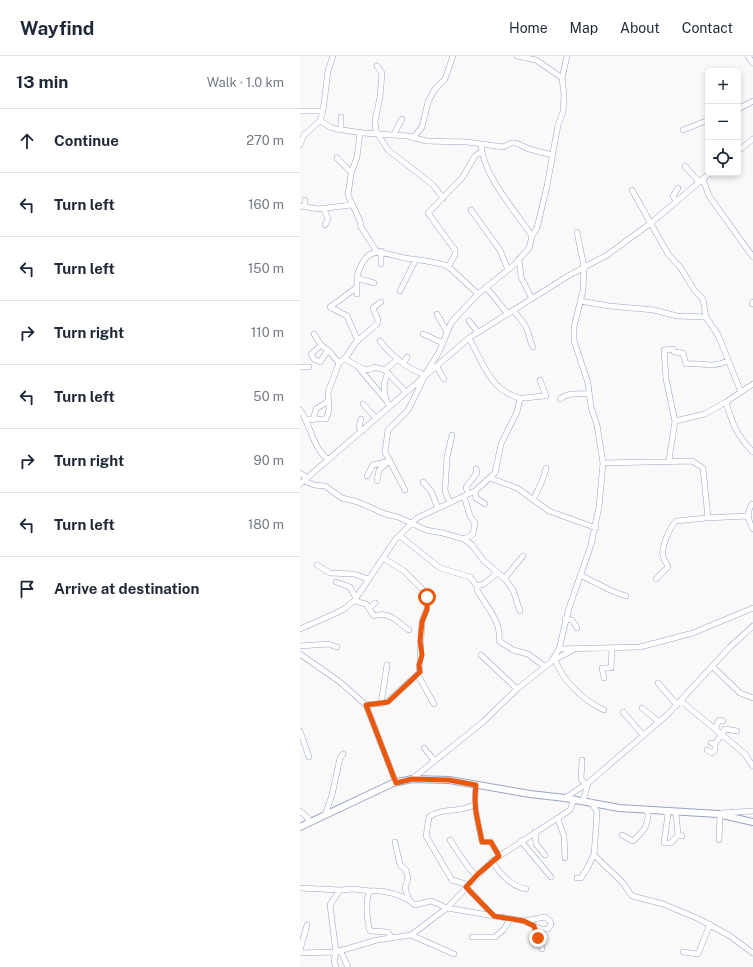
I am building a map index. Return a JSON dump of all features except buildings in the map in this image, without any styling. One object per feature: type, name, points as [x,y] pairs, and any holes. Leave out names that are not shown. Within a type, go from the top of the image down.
[{"type":"main road","points":[[300,827],[308,822],[396,783],[412,779],[449,780],[574,799],[619,808],[719,814],[753,822]]},
{"type":"street","points":[[300,145],[304,135],[320,121],[328,71],[333,56]]},
{"type":"street","points":[[413,138],[422,126],[428,102],[435,89],[445,79],[453,56]]},
{"type":"street","points":[[517,56],[536,60],[562,78]]},
{"type":"street","points":[[405,490],[385,452],[388,430],[408,410],[443,343],[451,323],[478,294],[508,270],[530,248],[532,236],[537,228],[558,125],[563,112],[564,95],[562,78],[567,56]]},
{"type":"street","points":[[748,56],[753,63]]},
{"type":"street","points":[[377,66],[382,73],[375,127],[388,150],[433,185],[443,198]]},
{"type":"street","points":[[741,107],[753,100]]},
{"type":"street","points":[[300,112],[322,111]]},
{"type":"street","points":[[341,117],[341,129]]},
{"type":"street","points":[[394,134],[402,119]]},
{"type":"street","points":[[320,121],[330,127],[360,132],[394,134],[426,141],[451,140],[503,147],[511,143],[516,143],[529,149],[552,155]]},
{"type":"street","points":[[683,130],[705,123]]},
{"type":"street","points":[[360,132],[357,157],[351,172],[348,191],[351,205],[357,213],[364,233],[379,252],[381,264]]},
{"type":"street","points":[[741,148],[753,139]]},
{"type":"street","points":[[481,144],[481,152],[497,186],[532,236]]},
{"type":"street","points":[[448,267],[455,255],[454,250],[428,213],[462,178],[475,156],[481,152]]},
{"type":"street","points":[[337,158],[351,172]]},
{"type":"street","points":[[685,166],[701,180],[709,196],[753,256]]},
{"type":"street","points":[[303,481],[469,338],[584,267],[607,255],[651,223],[706,176]]},
{"type":"street","points":[[676,201],[673,196],[673,192],[678,188]]},
{"type":"street","points":[[632,190],[668,254],[680,268],[695,291],[703,299],[706,317],[718,334],[741,392]]},
{"type":"street","points":[[305,200],[302,207],[327,212],[351,205]]},
{"type":"street","points":[[471,210],[500,250],[508,270]]},
{"type":"street","points":[[325,225],[328,219],[327,212]]},
{"type":"street","points":[[553,661],[559,648],[565,619],[596,528],[602,486],[603,463],[600,442],[591,407],[588,383],[574,341],[574,327],[580,301],[584,267],[577,232]]},
{"type":"street","points":[[357,294],[357,276],[364,259],[379,252],[434,262],[448,267],[478,294]]},
{"type":"street","points":[[400,291],[416,259]]},
{"type":"street","points":[[519,259],[521,277],[532,299]]},
{"type":"street","points":[[357,276],[360,279],[374,283]]},
{"type":"street","points":[[486,287],[508,314]]},
{"type":"street","points":[[356,288],[330,307],[347,316],[358,341]]},
{"type":"street","points":[[580,301],[609,306],[654,310],[677,316],[706,317]]},
{"type":"street","points":[[306,420],[326,419],[329,413],[328,392],[339,363],[345,359],[358,341],[377,324],[378,320],[373,308],[380,302]]},
{"type":"street","points":[[513,310],[523,323],[528,332],[529,340],[534,347]]},
{"type":"street","points":[[437,314],[447,332]]},
{"type":"street","points":[[468,321],[478,332]]},
{"type":"street","points":[[314,334],[321,345],[328,350],[339,363]]},
{"type":"street","points":[[423,334],[443,343]]},
{"type":"street","points":[[469,338],[491,379],[501,390],[520,398],[546,396],[540,380]]},
{"type":"street","points":[[380,341],[398,359],[421,373],[424,378]]},
{"type":"street","points":[[321,345],[311,354],[314,359],[320,362],[328,350]]},
{"type":"street","points":[[669,460],[674,421],[666,379],[664,350],[673,350],[674,352],[683,353],[686,364],[703,364],[710,366],[728,361]]},
{"type":"street","points":[[404,363],[407,357]]},
{"type":"street","points":[[345,359],[358,367],[369,370],[374,367],[387,371],[406,392]]},
{"type":"street","points":[[385,399],[384,380],[387,371],[398,359]]},
{"type":"street","points":[[300,367],[310,367]]},
{"type":"street","points":[[358,367],[385,399],[389,406]]},
{"type":"street","points":[[437,367],[444,379]]},
{"type":"street","points":[[674,421],[705,414],[753,384]]},
{"type":"street","points":[[560,399],[563,396],[577,393],[589,394]]},
{"type":"street","points":[[300,629],[344,609],[356,598],[382,558],[411,523],[417,518],[475,491],[495,473],[501,444],[517,412],[520,398]]},
{"type":"street","points":[[313,420],[316,409],[328,401]]},
{"type":"street","points":[[726,402],[737,433],[753,452]]},
{"type":"street","points":[[363,404],[376,418]]},
{"type":"street","points":[[300,410],[319,450],[328,459]]},
{"type":"street","points":[[361,419],[359,427],[362,431]]},
{"type":"street","points":[[450,503],[445,491],[448,457],[452,435]]},
{"type":"street","points":[[603,463],[669,460],[692,461],[703,468],[708,518]]},
{"type":"street","points":[[367,476],[373,465],[390,461]]},
{"type":"street","points":[[377,481],[379,470],[390,461]]},
{"type":"street","points":[[464,539],[470,537],[475,528],[475,523],[470,516],[466,487],[477,473],[476,468]]},
{"type":"street","points":[[532,500],[543,481],[542,476],[546,468]]},
{"type":"street","points":[[300,473],[303,481],[314,485],[325,486],[342,498],[358,502],[385,514],[398,516],[426,530],[464,539],[472,545],[514,590],[520,611]]},
{"type":"street","points":[[490,478],[517,488],[549,511],[596,528]]},
{"type":"street","points":[[423,482],[431,491],[438,508]]},
{"type":"street","points":[[475,491],[476,498],[485,504]]},
{"type":"street","points":[[752,504],[748,516],[753,528]]},
{"type":"street","points":[[656,579],[668,567],[663,558],[662,551],[673,524],[676,521],[748,516]]},
{"type":"street","points":[[400,536],[440,568],[470,577],[478,586],[477,590],[498,626],[500,634],[499,641],[514,650],[528,654],[544,666]]},
{"type":"street","points":[[504,579],[523,556]]},
{"type":"street","points":[[382,558],[404,571],[426,592],[427,609],[422,622],[420,641],[422,655],[419,665],[420,677],[423,686],[434,704]]},
{"type":"street","points":[[317,565],[330,573],[354,574],[368,579]]},
{"type":"street","points":[[478,586],[484,584],[497,573]]},
{"type":"street","points":[[580,575],[612,591],[626,596]]},
{"type":"street","points":[[336,582],[350,588],[358,602],[366,604],[374,616],[379,614],[393,616],[398,623],[409,630]]},
{"type":"street","points":[[369,608],[375,603]]},
{"type":"street","points":[[559,648],[574,650],[640,647],[673,640],[753,608]]},
{"type":"street","points":[[565,619],[572,620],[577,628]]},
{"type":"street","points":[[565,798],[587,784],[659,722],[679,703],[730,647],[753,626]]},
{"type":"street","points":[[300,646],[328,644],[337,647]]},
{"type":"street","points":[[604,678],[602,668],[611,668],[612,648]]},
{"type":"street","points":[[412,779],[483,722],[517,689],[544,666],[574,650]]},
{"type":"street","points":[[300,654],[340,682],[366,705],[396,783]]},
{"type":"street","points":[[481,656],[517,689]]},
{"type":"street","points":[[553,661],[564,677],[582,698],[604,710]]},
{"type":"street","points":[[381,704],[387,665]]},
{"type":"street","points":[[712,667],[740,692],[753,698]]},
{"type":"street","points":[[366,705],[388,702],[420,672]]},
{"type":"street","points":[[658,682],[679,703],[715,729],[744,754],[753,766]]},
{"type":"street","points":[[642,708],[659,722]]},
{"type":"street","points":[[623,712],[643,735]]},
{"type":"street","points":[[715,729],[719,720],[723,721]]},
{"type":"street","points":[[708,750],[712,753],[715,750],[713,744],[722,735],[725,729],[737,732]]},
{"type":"street","points":[[300,732],[309,756]]},
{"type":"street","points":[[424,748],[435,761]]},
{"type":"street","points":[[325,815],[332,795],[340,758],[343,754]]},
{"type":"street","points":[[582,760],[581,778],[587,784]]},
{"type":"street","points":[[582,801],[587,784]]},
{"type":"street","points":[[476,785],[474,804],[482,842],[491,842],[499,856]]},
{"type":"street","points":[[411,935],[447,908],[476,876],[499,856],[570,810],[574,799]]},
{"type":"street","points":[[577,878],[581,878],[594,856],[597,812],[591,802]]},
{"type":"street","points":[[474,804],[458,811],[441,811],[429,817],[426,836],[452,880],[468,886],[494,916]]},
{"type":"street","points":[[622,835],[633,841],[641,834],[645,829],[648,817],[648,811],[645,810]]},
{"type":"street","points":[[300,811],[308,818],[308,822]]},
{"type":"street","points":[[664,811],[668,814],[664,843],[671,843],[680,836],[676,813],[673,812]]},
{"type":"street","points":[[719,840],[719,814],[753,811]]},
{"type":"street","points":[[558,819],[564,836],[565,858]]},
{"type":"street","points":[[535,832],[536,844],[545,855]]},
{"type":"street","points":[[450,840],[461,859],[476,876]]},
{"type":"street","points":[[521,841],[551,877]]},
{"type":"street","points":[[395,842],[400,865],[406,870],[408,878],[401,897]]},
{"type":"street","points":[[594,856],[600,859],[623,883],[632,896],[663,904],[710,924],[753,953]]},
{"type":"street","points":[[492,862],[499,872],[517,888],[526,890]]},
{"type":"street","points":[[300,888],[340,890],[354,889],[397,894],[415,905],[431,901],[447,908],[524,921],[541,929],[548,929],[551,925],[550,921],[545,917],[524,921]]},
{"type":"street","points":[[405,888],[409,900]]},
{"type":"street","points":[[340,890],[330,904],[338,951],[348,967]]},
{"type":"street","points":[[370,891],[368,916],[370,930],[388,932],[391,937]]},
{"type":"street","points":[[472,937],[495,937],[504,929],[510,919]]},
{"type":"street","points":[[683,952],[698,954],[710,924]]},
{"type":"street","points":[[300,950],[307,925]]},
{"type":"street","points":[[534,926],[542,949]]},
{"type":"street","points":[[300,953],[338,951],[391,937],[411,935],[454,954]]},
{"type":"street","points":[[336,967],[334,961],[338,951]]},
{"type":"route","points":[[427,597],[427,609],[423,617],[420,641],[422,647],[422,655],[419,665],[420,672],[388,702],[366,705],[396,783],[412,779],[449,780],[476,785],[474,801],[482,842],[491,842],[499,856],[478,874],[466,887],[494,916],[524,921],[534,926],[537,931],[538,938]]}]
